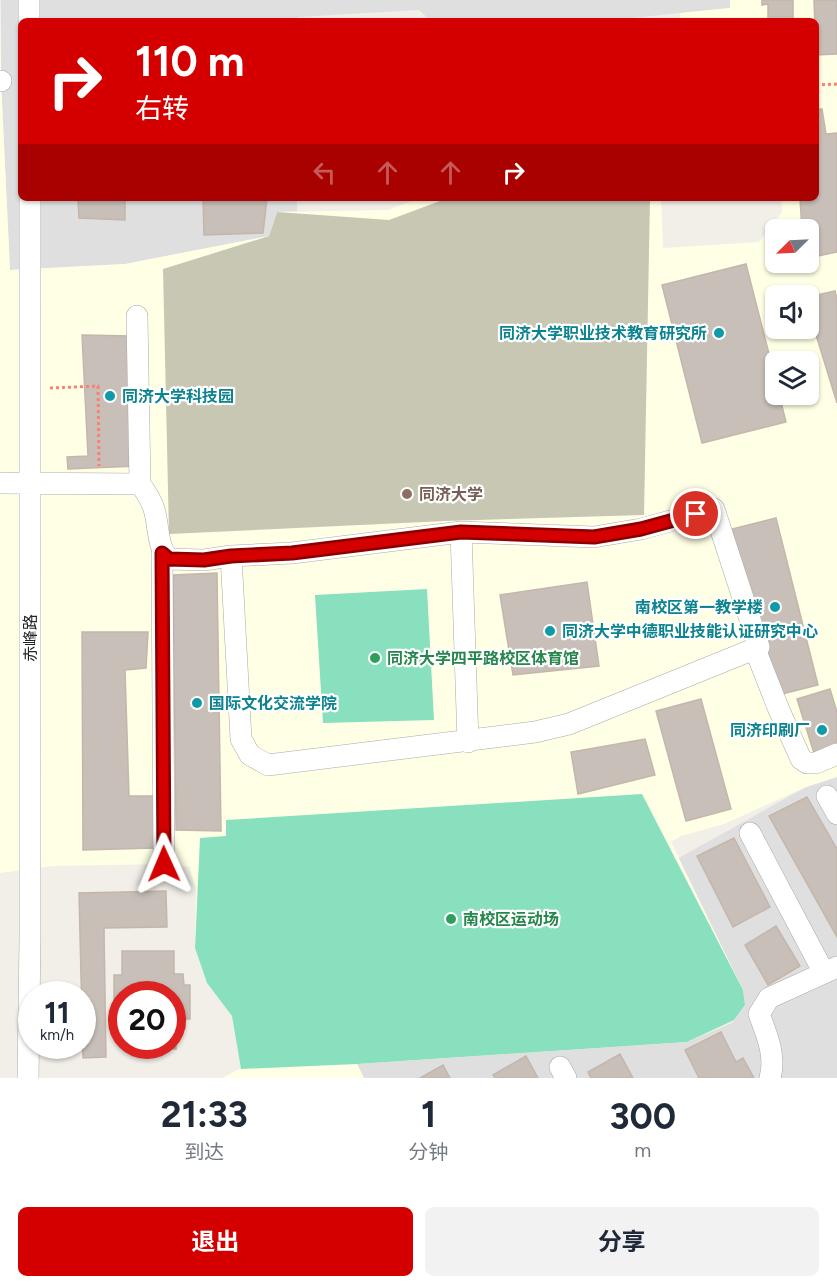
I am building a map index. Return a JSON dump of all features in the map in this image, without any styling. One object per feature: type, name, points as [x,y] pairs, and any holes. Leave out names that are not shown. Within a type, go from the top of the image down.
[{"type":"street","points":[[29,0],[29,18]]},
{"type":"street","name":"赤峰路","points":[[28,1078],[30,201]]},
{"type":"street","points":[[137,316],[140,484],[154,507],[162,553],[164,864]]},
{"type":"street","points":[[0,483],[140,484]]},
{"type":"street","points":[[162,553],[169,559],[204,560],[231,556],[292,553],[461,532],[594,537],[641,529],[714,509],[759,647],[569,724],[535,732],[468,742],[268,765],[250,755],[241,739],[231,556]]},
{"type":"street","points":[[461,532],[468,742]]},
{"type":"street","points":[[755,649],[801,759],[807,763],[816,762],[837,754]]},
{"type":"street","points":[[750,833],[830,970],[769,998],[759,1014],[768,1037],[774,1065],[770,1078]]},
{"type":"path","points":[[819,85],[837,84]]},
{"type":"path","points":[[30,388],[98,386],[100,484]]},
{"type":"shaded area","name":"同济大学","points":[[0,0],[1,81],[10,270],[125,264],[269,236],[277,212],[388,210],[411,201],[661,201],[663,248],[759,242],[765,234],[765,273],[819,273],[819,219],[777,219],[782,212],[781,201],[819,201],[819,18],[681,18],[680,13],[730,8],[730,0],[837,0],[837,777],[806,787],[724,824],[681,836],[671,842],[743,990],[745,1005],[734,1020],[687,1042],[357,1064],[364,1078],[222,1078],[241,1068],[232,1016],[207,983],[195,948],[196,890],[189,867],[164,864],[53,866],[0,873]]},
{"type":"shaded area","points":[[1,0],[730,0],[731,8],[631,18],[428,18],[419,10],[298,18],[18,18],[18,201],[297,201],[297,211],[277,212],[269,236],[125,264],[10,270],[1,81]]},
{"type":"shaded area","points":[[440,201],[650,201],[644,515],[445,521],[169,534],[163,269],[269,236],[277,212],[389,220]]},
{"type":"shaded area","points":[[837,777],[837,1078],[364,1078],[357,1064],[687,1042],[732,1023],[745,1005],[677,859],[806,787]]},
{"type":"green space","name":"同济大学四平路校区体育馆","points":[[427,589],[434,720],[323,723],[315,595]]},
{"type":"green space","name":"南校区运动场","points":[[642,794],[743,990],[745,1005],[734,1020],[687,1042],[357,1064],[241,1069],[232,1016],[207,983],[195,948],[200,838],[226,836],[226,820]]},
{"type":"building","points":[[762,0],[793,0],[793,18],[768,18],[768,4],[762,5]]},
{"type":"building","points":[[814,0],[837,0],[837,54],[819,55],[819,18],[815,18]]},
{"type":"building","points":[[819,109],[822,109],[826,134],[837,133],[837,252],[819,256],[819,219],[801,219],[800,201],[819,201]]},
{"type":"building","points":[[78,201],[125,201],[125,220],[79,218]]},
{"type":"building","points":[[203,201],[267,201],[263,233],[204,235]]},
{"type":"building","name":"同济大学职业技术教育研究所","points":[[746,264],[768,351],[765,351],[765,405],[782,405],[786,422],[702,443],[662,285]]},
{"type":"building","points":[[835,291],[837,299],[837,403],[817,339],[819,295]]},
{"type":"building","name":"同济大学科技园","points":[[82,335],[132,336],[137,466],[68,469],[67,457],[88,456]]},
{"type":"building","name":"南校区第一教学楼","points":[[776,518],[818,685],[774,696],[732,529]]},
{"type":"building","name":"国际文化交流学院","points":[[217,573],[221,831],[176,830],[173,575]]},
{"type":"building","name":"同济大学中德职业技能认证研究中心","points":[[587,582],[599,666],[513,675],[500,595]]},
{"type":"building","points":[[82,632],[148,632],[146,668],[125,670],[129,796],[154,796],[155,848],[83,850]]},
{"type":"building","name":"同济印刷厂","points":[[830,689],[837,712],[837,748],[814,753],[797,699]]},
{"type":"building","points":[[701,699],[731,809],[686,821],[656,711]]},
{"type":"building","points":[[645,739],[655,775],[578,794],[571,752]]},
{"type":"building","points":[[807,797],[837,849],[837,937],[769,816]]},
{"type":"building","points":[[734,838],[770,907],[733,927],[697,856]]},
{"type":"building","points":[[166,891],[167,927],[104,928],[106,1057],[96,1057],[96,981],[81,981],[79,893]]},
{"type":"building","points":[[776,926],[800,966],[768,985],[745,945]]},
{"type":"building","points":[[122,951],[174,951],[174,974],[183,974],[184,981],[114,981],[114,975],[122,975]]},
{"type":"building","points":[[186,985],[190,985],[190,1019],[186,1019]]},
{"type":"building","points":[[721,1032],[736,1062],[743,1058],[754,1078],[699,1078],[685,1050]]},
{"type":"building","points":[[620,1054],[633,1078],[591,1078],[588,1072]]},
{"type":"building","points":[[526,1056],[538,1078],[495,1078],[493,1075]]},
{"type":"building","points":[[443,1065],[450,1078],[420,1078]]},
{"type":"place","name":"同济大学职业技术教育研究所","points":[[719,333]]},
{"type":"place","name":"同济大学科技园","points":[[110,396]]},
{"type":"place","name":"同济大学","points":[[407,494]]},
{"type":"place","name":"南校区第一教学楼","points":[[775,607]]},
{"type":"place","name":"同济大学中德职业技能认证研究中心","points":[[550,631]]},
{"type":"place","name":"同济大学四平路校区体育馆","points":[[375,658]]},
{"type":"place","name":"国际文化交流学院","points":[[197,703]]},
{"type":"place","name":"同济印刷厂","points":[[822,730]]},
{"type":"place","name":"南校区运动场","points":[[451,919]]},
{"type":"route","points":[[164,864],[162,553],[169,559],[204,560],[231,556],[292,553],[461,532],[594,537],[641,529],[696,514]]}]
